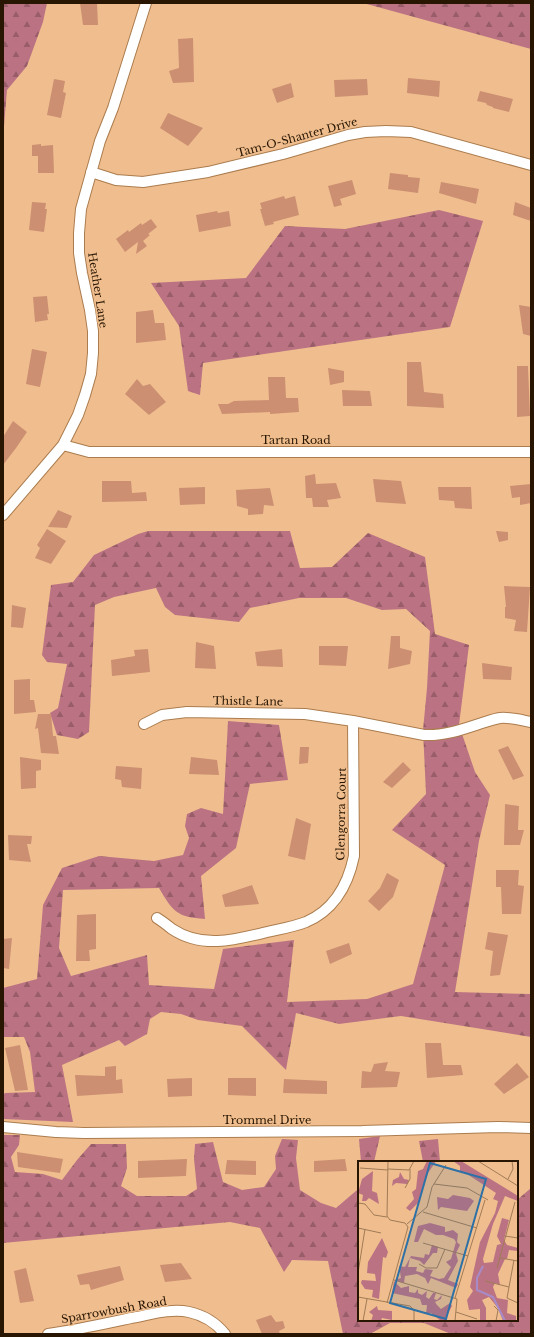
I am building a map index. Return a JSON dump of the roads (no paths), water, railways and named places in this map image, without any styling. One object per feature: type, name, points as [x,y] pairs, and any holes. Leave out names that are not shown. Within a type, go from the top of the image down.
[{"type":"street","name":"Heather Lane","points":[[3,515],[63,445],[78,415],[91,374],[93,331],[82,272],[79,232],[81,209],[100,141],[113,108],[146,3]]},
{"type":"street","name":"Tam-O-Shanter Drive","points":[[91,172],[116,180],[143,182],[208,172],[283,154],[348,135],[365,132],[386,131],[411,132],[531,165]]},
{"type":"street","name":"Tartan Road","points":[[63,445],[89,452],[531,452]]},
{"type":"street","name":"Thistle Lane","points":[[144,724],[162,715],[186,712],[305,714],[353,721]]},
{"type":"street","points":[[353,721],[432,735],[447,734],[490,720],[501,718],[513,718],[531,722]]},
{"type":"street","name":"Glengorra Court","points":[[157,918],[173,929],[187,936],[201,940],[232,940],[292,927],[318,916],[330,906],[346,884],[354,856],[353,721]]},
{"type":"street","name":"Trommel Drive","points":[[3,1127],[84,1133],[362,1131],[498,1127],[531,1128]]},
{"type":"street","name":"Sparrowbush Road","points":[[48,1334],[152,1314],[176,1311],[188,1312],[201,1316],[212,1322],[225,1334]]}]
